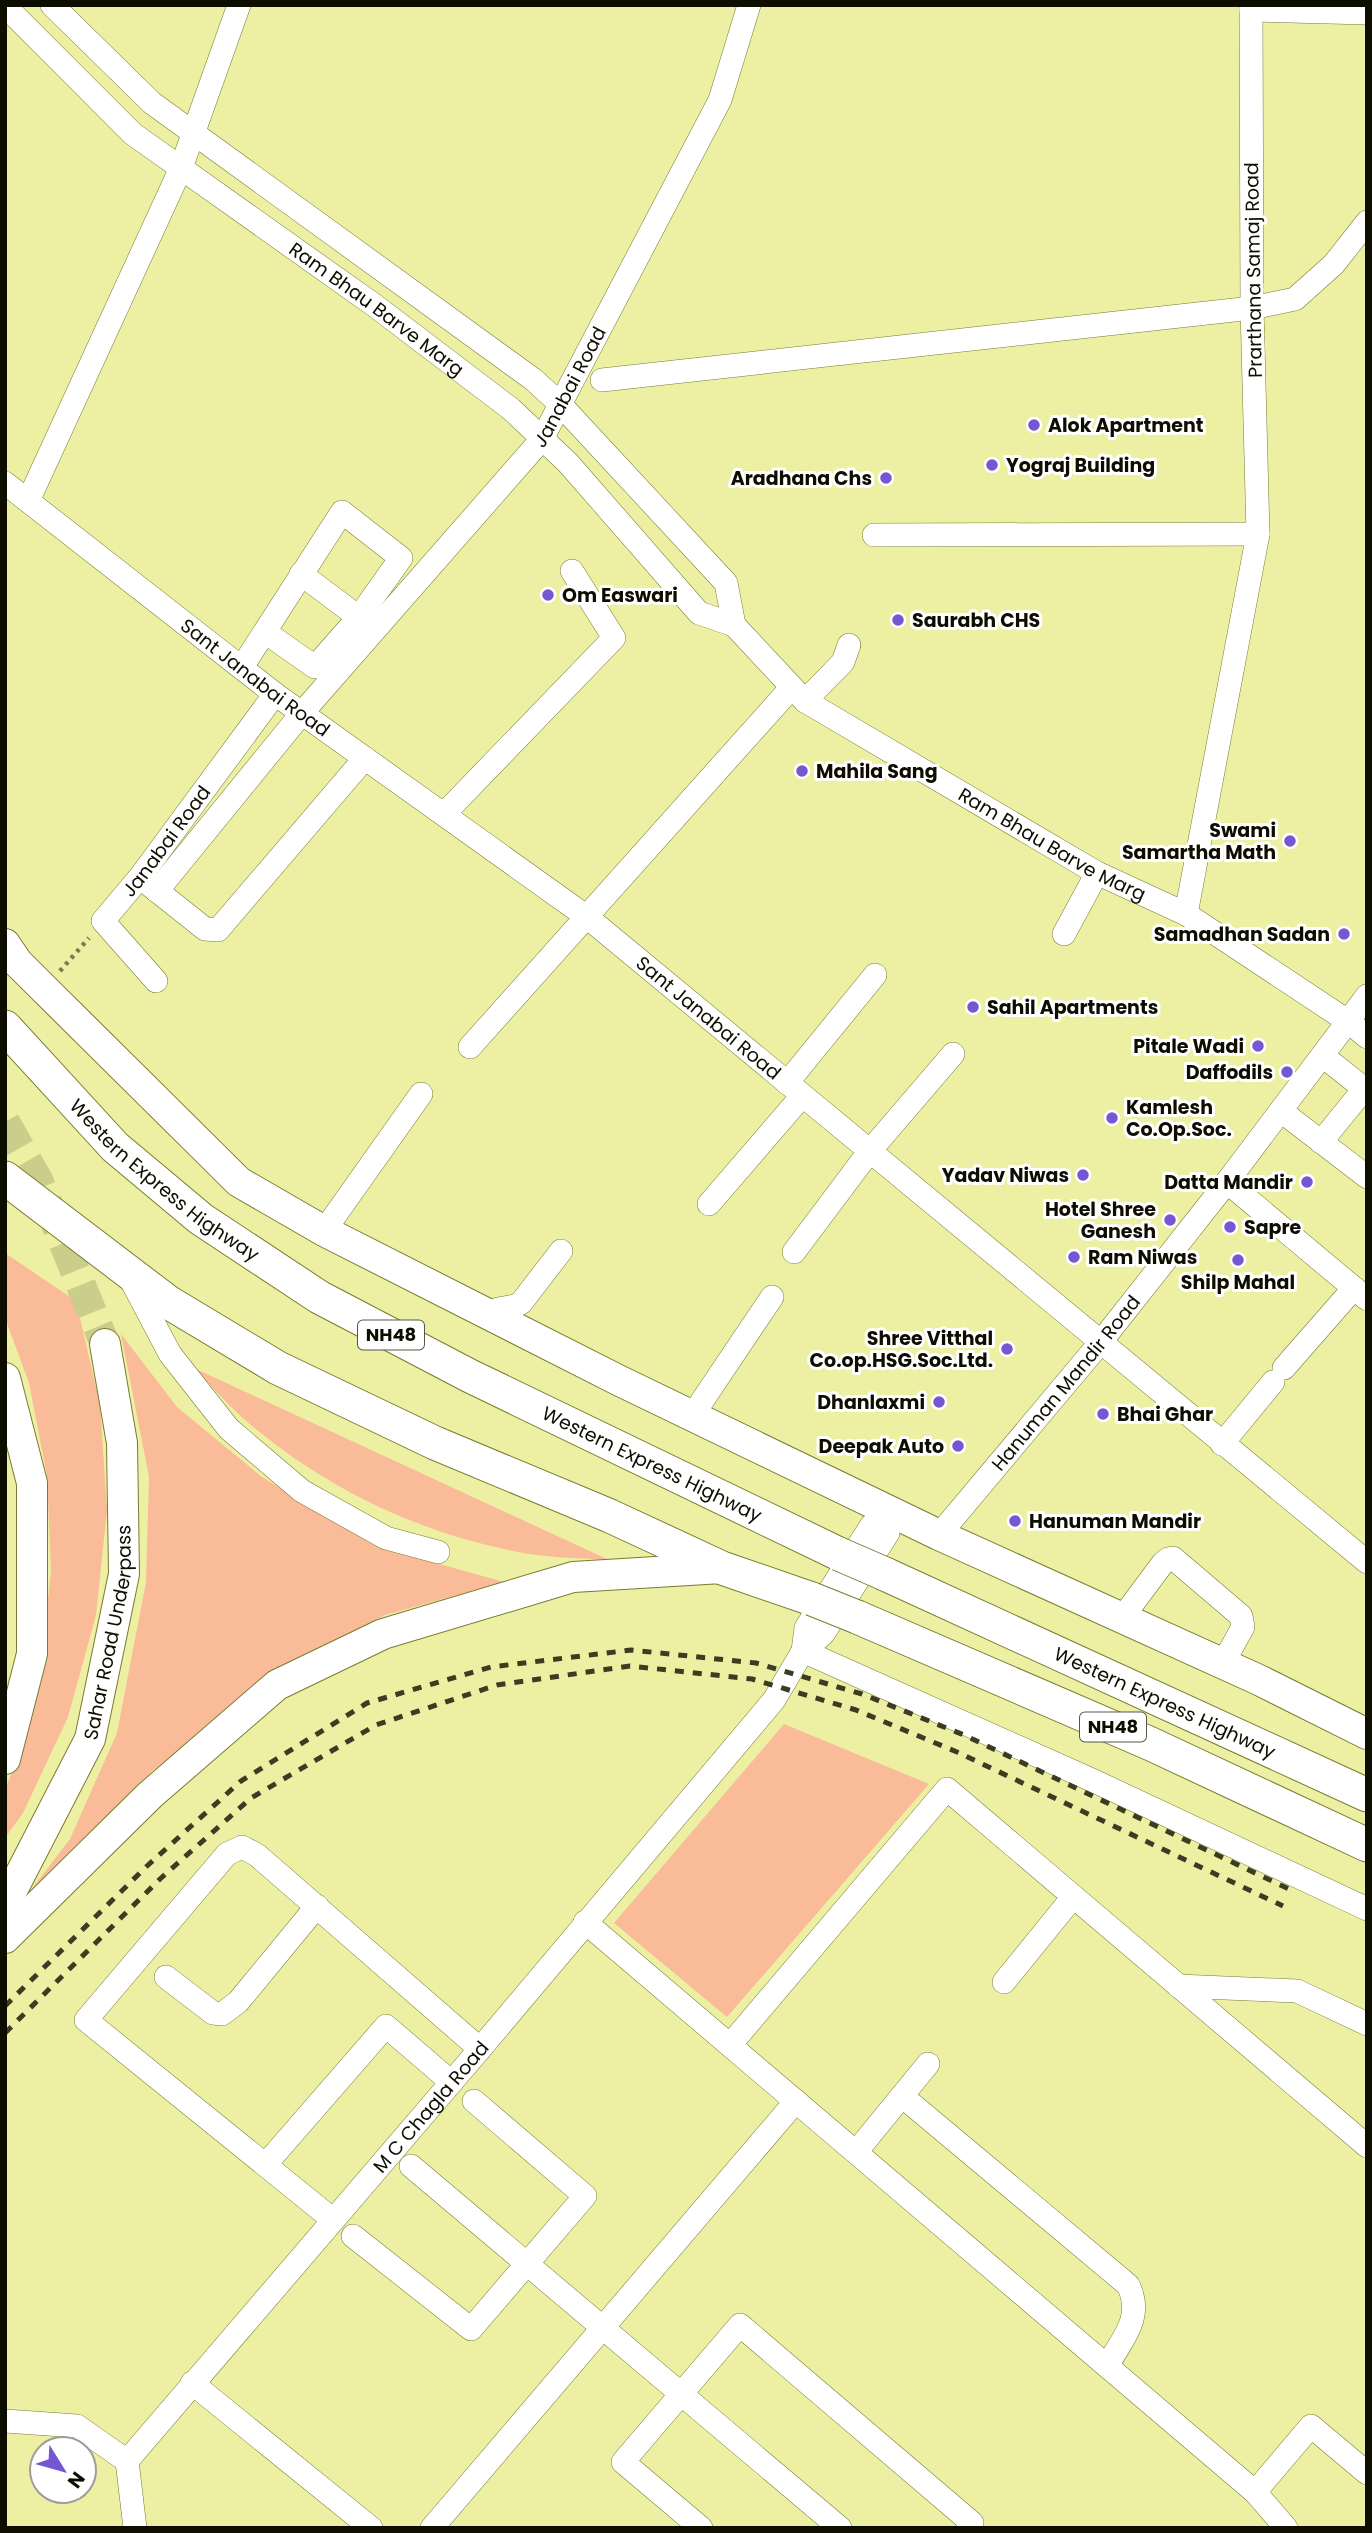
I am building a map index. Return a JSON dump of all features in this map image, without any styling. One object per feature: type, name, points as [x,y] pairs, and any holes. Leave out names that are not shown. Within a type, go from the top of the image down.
[{"type":"highway","name":"Western Express Highway","points":[[5,1027],[115,1147],[201,1219],[319,1297],[470,1376],[839,1554],[1367,1795]]},
{"type":"highway","name":"NH48","points":[[5,1178],[168,1302],[278,1368],[435,1443],[610,1516],[722,1567],[857,1617],[1151,1744],[1367,1845]]},
{"type":"main road","points":[[5,944],[18,963],[239,1182],[324,1231],[692,1416],[939,1535],[1126,1612],[1226,1659],[1367,1734]]},
{"type":"main road","name":"Sahar Road Underpass","points":[[5,1904],[90,1739],[124,1574],[122,1443],[105,1344]]},
{"type":"main road","points":[[5,1378],[32,1483],[32,1654],[5,1759]]},
{"type":"main road","points":[[5,1938],[150,1795],[277,1685],[383,1634],[573,1577],[722,1567]]},
{"type":"street","name":"Ram Bhau Barve Marg","points":[[52,5],[152,103],[534,380],[560,404],[726,583],[734,625]]},
{"type":"street","points":[[29,499],[181,168],[239,5]]},
{"type":"street","name":"Janabai Road","points":[[103,921],[148,884],[302,713],[367,623],[542,439],[720,100],[749,5]]},
{"type":"street","name":"Ram Bhau Barve Marg","points":[[5,6],[133,134],[374,305],[511,409],[568,463],[699,613],[734,625],[798,695],[1097,873],[1186,914],[1349,1022],[1367,1037]]},
{"type":"street","points":[[1251,8],[1367,13]]},
{"type":"street","name":"Prarthana Samaj Road","points":[[1186,914],[1258,534],[1252,307],[1251,8]]},
{"type":"street","points":[[602,380],[1252,307],[1295,299],[1334,264],[1367,222]]},
{"type":"street","name":"Sant Janabai Road","points":[[5,483],[29,499],[275,694],[587,917],[1367,1562]]},
{"type":"street","points":[[242,667],[342,512],[401,558],[367,623],[315,667],[265,632]]},
{"type":"street","points":[[874,535],[1258,534]]},
{"type":"street","points":[[444,814],[614,638],[572,571]]},
{"type":"street","points":[[301,574],[367,623]]},
{"type":"street","points":[[470,1047],[587,917],[798,695],[843,662],[849,645]]},
{"type":"street","name":"Janabai Road","points":[[148,884],[275,694]]},
{"type":"street","points":[[148,884],[205,929],[218,930],[365,758]]},
{"type":"street","points":[[1064,934],[1097,873]]},
{"type":"street","points":[[103,921],[156,981]]},
{"type":"street","points":[[709,1204],[875,975]]},
{"type":"street","name":"Hanuman Mandir Road","points":[[939,1535],[1100,1343],[1227,1182],[1367,996]]},
{"type":"street","points":[[794,1252],[869,1152],[953,1054]]},
{"type":"street","points":[[1321,1142],[1366,1090],[1323,1056]]},
{"type":"street","points":[[324,1231],[421,1094]]},
{"type":"street","points":[[1281,1111],[1367,1177]]},
{"type":"street","points":[[1222,1444],[1279,1375],[1360,1293],[1227,1182]]},
{"type":"street","points":[[493,1317],[498,1309],[521,1303],[561,1251]]},
{"type":"street","points":[[127,1272],[170,1354],[229,1429],[302,1491],[386,1538],[438,1552]]},
{"type":"street","points":[[692,1416],[772,1297]]},
{"type":"street","name":"M C Chagla Road","points":[[127,2461],[774,1700],[803,1651],[822,1634],[888,1532],[890,1512]]},
{"type":"street","points":[[1126,1612],[1163,1563],[1173,1558],[1241,1616],[1243,1627],[1226,1659]]},
{"type":"street","points":[[803,1651],[1094,1781],[1367,1909]]},
{"type":"street","points":[[730,2045],[947,1789],[1367,2146]]},
{"type":"street","points":[[332,2219],[86,2020],[227,1854],[242,1847],[257,1855],[480,2049]]},
{"type":"street","points":[[1004,1982],[1073,1897]]},
{"type":"street","points":[[166,1976],[213,2013],[222,2014],[238,2002],[317,1906]]},
{"type":"street","points":[[585,1922],[1255,2492],[1286,2528]]},
{"type":"street","points":[[1178,1986],[1297,1991],[1367,2024]]},
{"type":"street","points":[[265,2164],[386,2026],[450,2081]]},
{"type":"street","points":[[856,2152],[929,2064]]},
{"type":"street","points":[[902,2096],[1128,2285],[1134,2297],[1134,2319],[1107,2366]]},
{"type":"street","points":[[353,2236],[471,2329],[585,2196],[474,2101]]},
{"type":"street","points":[[432,2528],[796,2101]]},
{"type":"street","points":[[411,2166],[840,2528]]},
{"type":"street","points":[[701,2528],[624,2462],[740,2325],[972,2523],[968,2528]]},
{"type":"street","points":[[192,2383],[371,2528]]},
{"type":"street","points":[[5,2421],[77,2426],[127,2461],[135,2528]]},
{"type":"street","points":[[1255,2492],[1311,2426],[1367,2473]]},
{"type":"path","points":[[32,976],[40,971],[53,975],[59,972],[103,921]]},
{"type":"shaded area","points":[[5,1253],[76,1301],[100,1404],[107,1510],[96,1615],[68,1717],[23,1813],[5,1838],[5,1789],[18,1758],[41,1666],[51,1571],[47,1476],[29,1383],[5,1318]]},
{"type":"shaded area","points":[[121,1334],[177,1407],[262,1477],[375,1546],[504,1582],[385,1615],[303,1658],[152,1771],[24,1899],[70,1839],[117,1733],[146,1582],[149,1477]]},
{"type":"shaded area","points":[[194,1368],[609,1560],[529,1554],[491,1546],[453,1536],[381,1508],[347,1491],[282,1449],[243,1418]]},
{"type":"shaded area","points":[[784,1724],[929,1784],[727,2017],[614,1923]]},
{"type":"tunnel","points":[[5,1122],[38,1180],[105,1344]]},
{"type":"railway","points":[[5,2006],[147,1866],[241,1781],[367,1703],[491,1667],[631,1650],[756,1663],[862,1694],[964,1735],[1291,1890]]},
{"type":"railway","points":[[5,2033],[160,1879],[251,1798],[376,1725],[497,1685],[630,1666],[752,1679],[856,1710],[957,1752],[1283,1906]]},
{"type":"place","name":"Alok Apartment","points":[[1034,425]]},
{"type":"place","name":"Yograj Building","points":[[992,465]]},
{"type":"place","name":"Aradhana Chs","points":[[886,478]]},
{"type":"place","name":"Om Easwari","points":[[548,595]]},
{"type":"place","name":"Saurabh CHS","points":[[898,620]]},
{"type":"place","name":"Mahila Sang","points":[[802,771]]},
{"type":"place","name":"Swami Samartha Math","points":[[1290,841]]},
{"type":"place","name":"Samadhan Sadan","points":[[1344,934]]},
{"type":"place","name":"Sahil Apartments","points":[[973,1007]]},
{"type":"place","name":"Pitale Wadi","points":[[1258,1046]]},
{"type":"place","name":"Daffodils","points":[[1287,1072]]},
{"type":"place","name":"Kamlesh Co.Op.Soc.","points":[[1112,1118]]},
{"type":"place","name":"Yadav Niwas","points":[[1083,1175]]},
{"type":"place","name":"Datta Mandir","points":[[1307,1182]]},
{"type":"place","name":"Hotel Shree Ganesh","points":[[1170,1220]]},
{"type":"place","name":"Sapre","points":[[1230,1227]]},
{"type":"place","name":"Ram Niwas","points":[[1074,1257]]},
{"type":"place","name":"Shilp Mahal","points":[[1238,1260]]},
{"type":"place","name":"Shree Vitthal Co.op.HSG.Soc.Ltd.","points":[[1007,1349]]},
{"type":"place","name":"Dhanlaxmi","points":[[939,1402]]},
{"type":"place","name":"Bhai Ghar","points":[[1103,1414]]},
{"type":"place","name":"Deepak Auto","points":[[958,1446]]},
{"type":"place","name":"Hanuman Mandir","points":[[1015,1521]]}]
